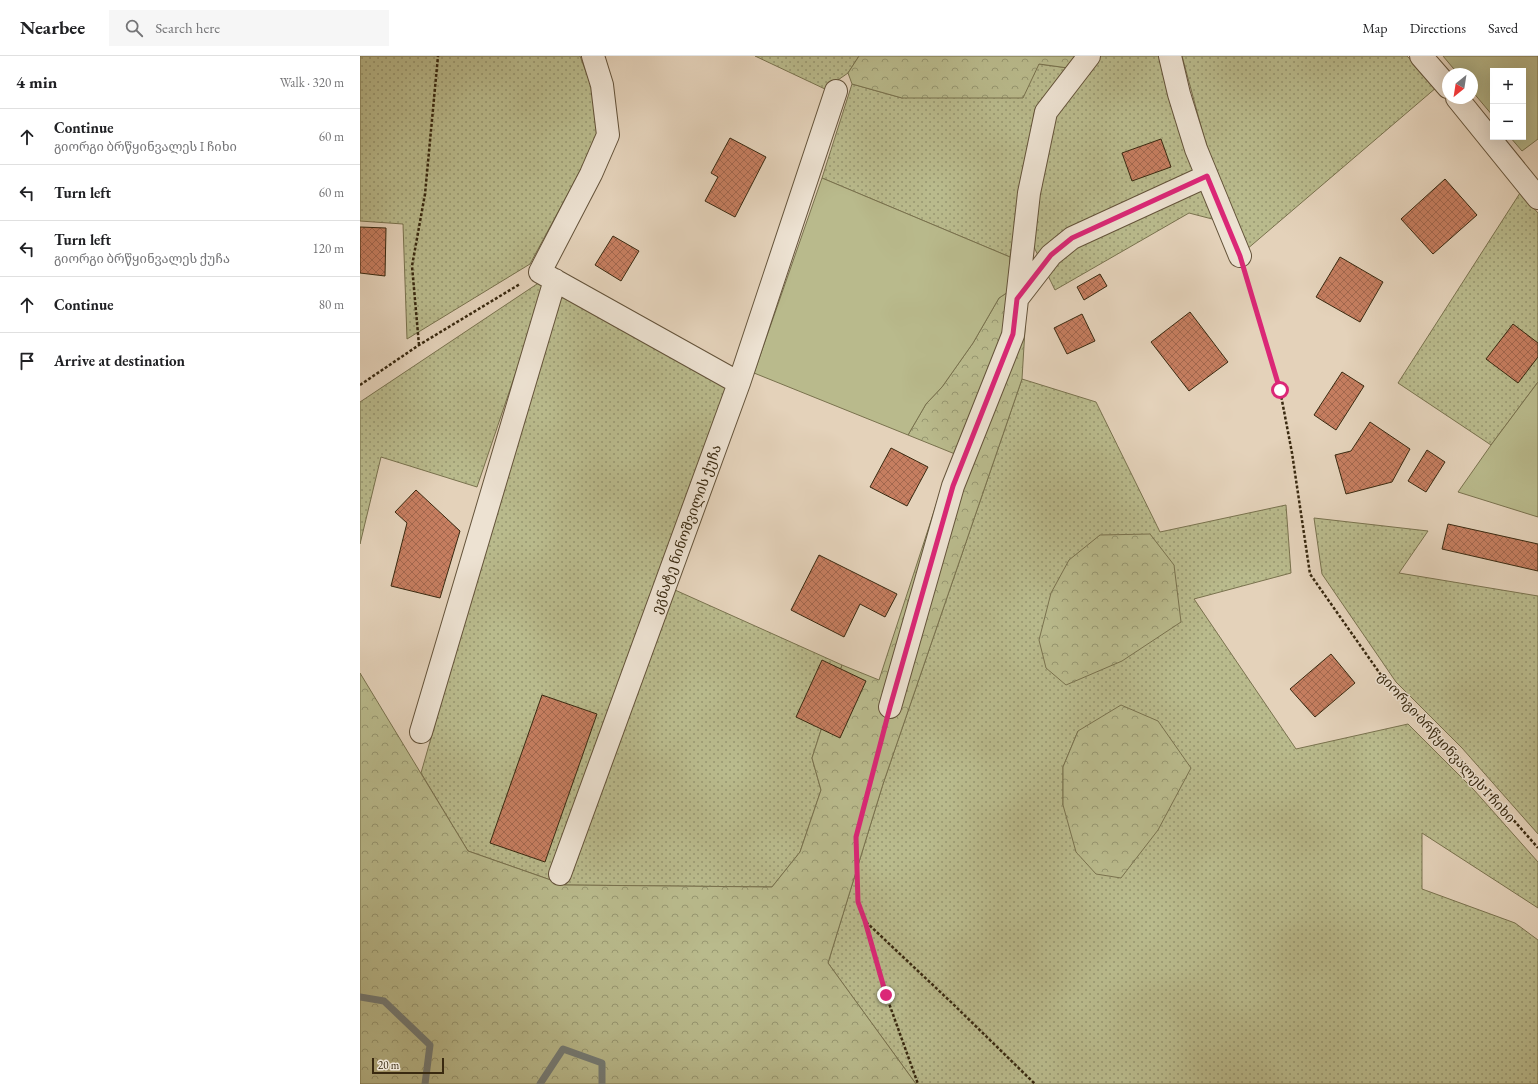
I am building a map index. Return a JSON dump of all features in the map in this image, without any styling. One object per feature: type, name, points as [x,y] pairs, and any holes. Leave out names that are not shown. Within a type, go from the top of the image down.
[{"type":"street","points":[[421,732],[548,276],[608,135],[602,85],[593,56]]},
{"type":"street","points":[[890,707],[953,486],[1013,334],[1029,193],[1046,112],[1089,56]]},
{"type":"street","points":[[1170,56],[1179,94],[1196,149],[1240,256]]},
{"type":"street","points":[[1421,56],[1442,80]]},
{"type":"street","name":"ეგნატე ნინოშვილის ქუჩა","points":[[560,874],[740,382],[836,91]]},
{"type":"street","points":[[1462,104],[1538,198]]},
{"type":"street","points":[[1017,299],[1051,255],[1072,238],[1207,176]]},
{"type":"street","points":[[548,276],[740,382]]},
{"type":"path","points":[[419,345],[412,266],[425,194],[438,56]]},
{"type":"path","name":"გიორგი ბრწყინვალეს I ჩიხი","points":[[1240,256],[1280,390],[1292,453],[1310,574],[1388,685],[1462,761],[1538,848]]},
{"type":"path","points":[[360,385],[419,345],[548,276]]},
{"type":"path","points":[[890,707],[856,837],[858,902],[865,921],[886,995],[918,1084]]},
{"type":"path","points":[[865,921],[1035,1084]]},
{"type":"green space","points":[[360,56],[580,56],[594,93],[598,138],[530,264],[407,339],[403,224],[360,221]]},
{"type":"green space","points":[[755,56],[859,56],[848,73],[825,89]]},
{"type":"green space","points":[[859,56],[1077,56],[1068,68],[1039,64],[1023,98],[902,98],[852,84],[848,73]]},
{"type":"green space","points":[[1099,56],[1161,56],[1216,220],[1189,213],[1055,290],[1031,241],[1052,119]]},
{"type":"green space","points":[[1182,56],[1407,56],[1437,87],[1246,250],[1205,141]]},
{"type":"green space","points":[[1443,56],[1538,56],[1538,139],[1522,151],[1513,140],[1526,140],[1526,68],[1490,68],[1490,112],[1478,98],[1478,68],[1453,68]]},
{"type":"green space","points":[[1039,64],[1068,68],[1035,109],[1010,257],[822,178],[852,84],[902,98]]},
{"type":"green space","points":[[822,178],[1010,257],[1008,292],[999,298],[973,343],[942,387],[926,404],[908,435],[754,373]]},
{"type":"green space","points":[[1520,193],[1538,213],[1538,382],[1491,445],[1398,383]]},
{"type":"green space","points":[[1028,279],[1022,379],[883,784],[828,963],[916,1084],[360,1084],[360,673],[468,851],[565,885],[772,887],[800,852],[821,790],[812,758],[842,665],[879,680],[941,490],[955,454],[908,435],[926,404],[942,387],[973,343],[999,298]]},
{"type":"green space","points":[[540,282],[545,286],[477,487],[381,457],[360,544],[360,402]]},
{"type":"green space","points":[[558,294],[726,388],[654,643],[675,590],[842,665],[812,758],[821,790],[800,852],[772,887],[565,885],[468,851],[421,773]]},
{"type":"green space","points":[[1022,379],[1096,402],[1160,532],[1286,505],[1291,573],[1194,599],[1296,749],[1408,724],[1474,790],[1538,862],[1538,908],[1422,833],[1422,889],[1515,923],[1538,940],[1538,1084],[916,1084],[828,963],[883,784]],"holes":[[[1078,731],[1063,805],[1063,767]]]},
{"type":"green space","points":[[1538,382],[1538,517],[1458,492],[1491,445]]},
{"type":"green space","points":[[1314,518],[1428,531],[1399,573],[1538,596],[1538,834],[1462,748],[1396,682],[1322,574]]},
{"type":"green space","points":[[1150,534],[1174,565],[1181,622],[1122,661],[1066,685],[1046,668],[1039,640],[1051,593],[1069,560],[1100,535]]},
{"type":"green space","points":[[1121,705],[1158,721],[1191,768],[1158,830],[1121,878],[1096,874],[1076,852],[1063,805],[1063,767],[1078,731]]},
{"type":"building","points":[[730,138],[766,157],[735,217],[705,201],[718,177],[711,173]]},
{"type":"building","points":[[1161,139],[1171,167],[1132,181],[1122,153]]},
{"type":"building","points":[[1445,179],[1477,215],[1433,254],[1401,219]]},
{"type":"building","points":[[360,227],[386,228],[385,276],[360,273]]},
{"type":"building","points":[[613,236],[639,251],[621,281],[595,265]]},
{"type":"building","points":[[1340,257],[1383,282],[1360,322],[1316,297]]},
{"type":"building","points":[[1100,274],[1107,286],[1084,300],[1077,287]]},
{"type":"building","points":[[1190,312],[1228,362],[1189,391],[1151,342]]},
{"type":"building","points":[[1082,314],[1095,341],[1067,354],[1054,328]]},
{"type":"building","points":[[1513,324],[1538,343],[1538,357],[1518,383],[1486,359]]},
{"type":"building","points":[[1342,372],[1364,386],[1336,430],[1314,415]]},
{"type":"building","points":[[1370,422],[1410,449],[1392,482],[1346,494],[1335,455],[1351,451]]},
{"type":"building","points":[[891,448],[928,467],[907,506],[870,487]]},
{"type":"building","points":[[1427,450],[1445,462],[1426,492],[1408,481]]},
{"type":"building","points":[[416,490],[460,531],[440,598],[391,586],[407,523],[395,512]]},
{"type":"building","points":[[1448,524],[1538,544],[1538,571],[1442,549]]},
{"type":"building","points":[[819,555],[897,594],[885,617],[860,604],[844,637],[791,610]]},
{"type":"building","points":[[1331,654],[1355,683],[1315,717],[1290,689]]},
{"type":"building","points":[[822,660],[866,681],[840,738],[796,717]]},
{"type":"building","points":[[542,695],[597,714],[545,862],[490,843]]},
{"type":"waterway","points":[[360,997],[384,1001],[430,1045],[425,1084]]},
{"type":"waterway","points":[[540,1084],[563,1049],[602,1063],[602,1084]]},
{"type":"route","points":[[886,995],[865,921],[858,902],[856,837],[890,707],[953,486],[1013,334],[1017,299],[1051,255],[1072,238],[1207,176],[1240,256],[1280,390]]}]
